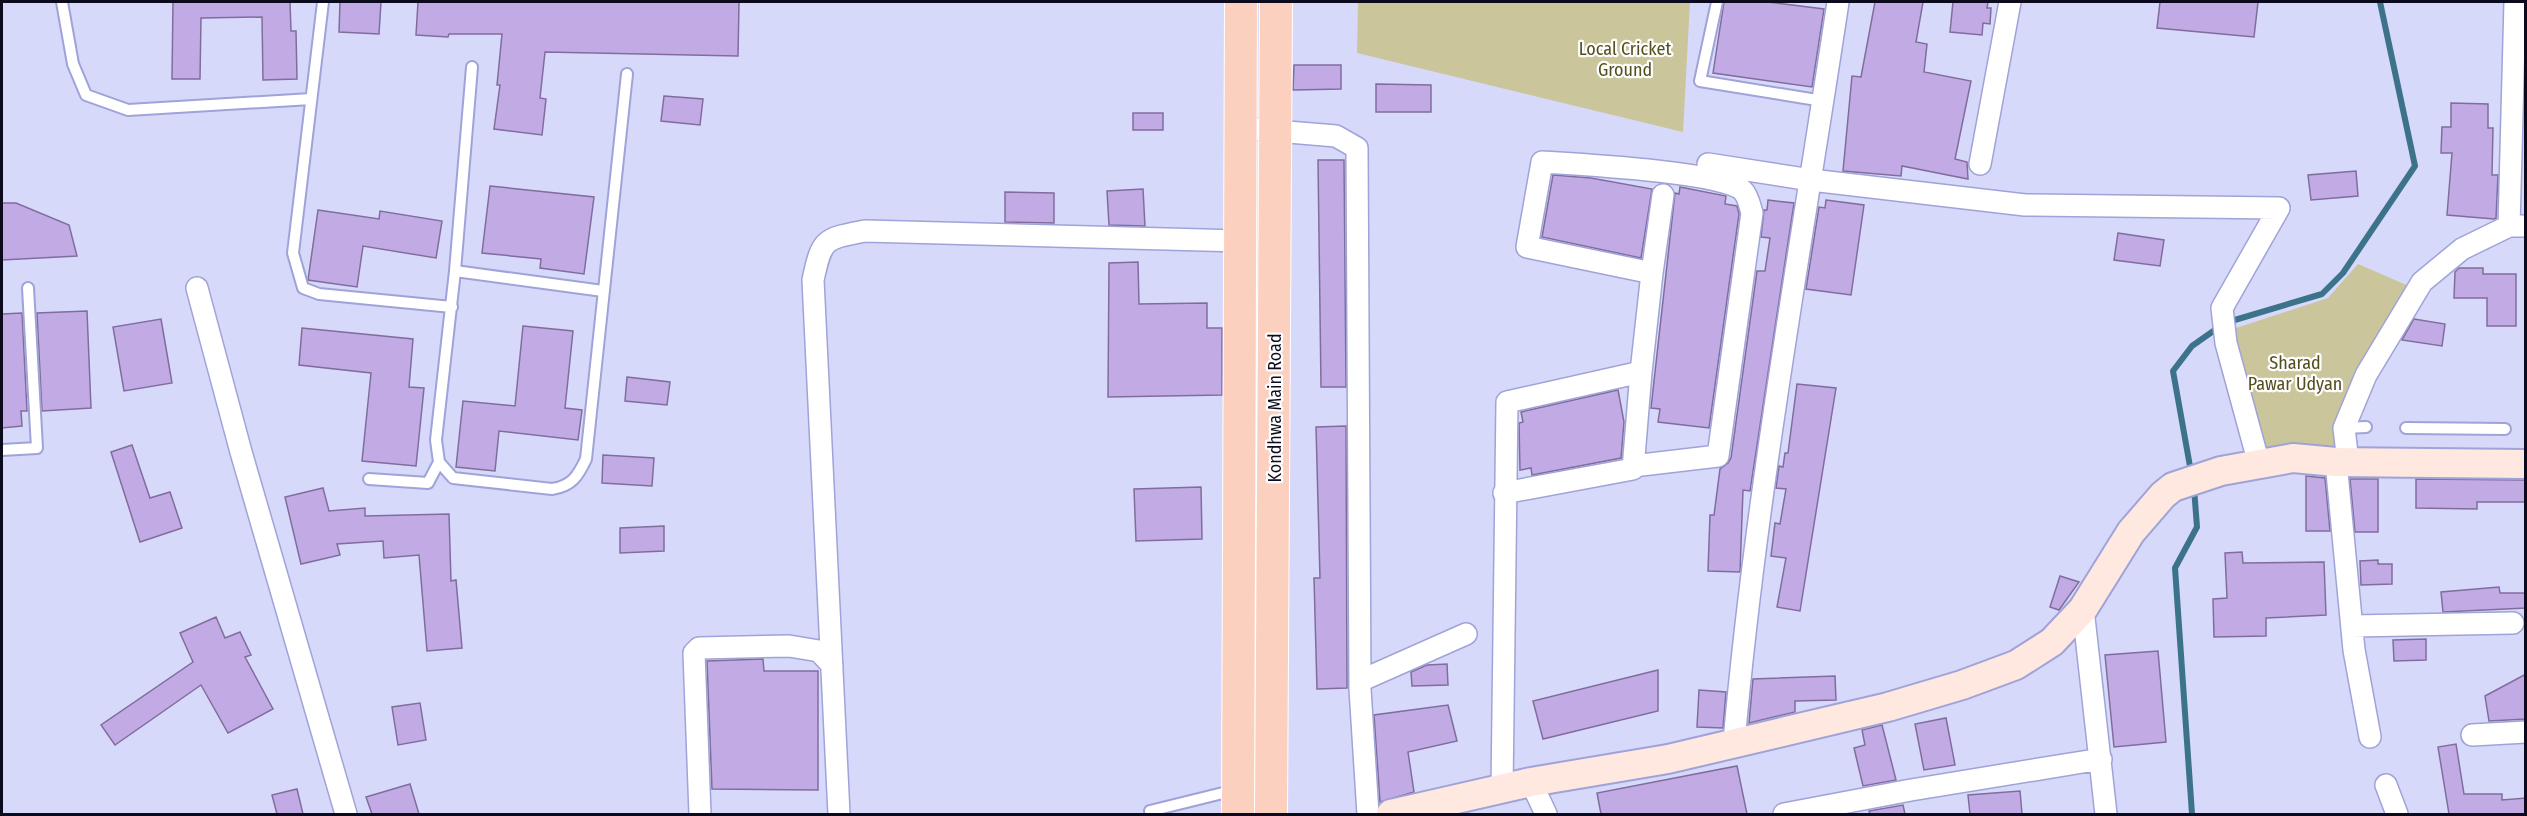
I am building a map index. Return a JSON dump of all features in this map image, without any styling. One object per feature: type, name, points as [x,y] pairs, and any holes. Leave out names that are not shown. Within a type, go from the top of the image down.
[{"type":"main road","name":"Kondhwa Main Road","points":[[1238,802],[1241,2]]},
{"type":"main road","name":"Kondhwa Main Road","points":[[1271,814],[1276,2]]},
{"type":"street","points":[[1734,742],[1743,639],[1762,492],[1838,2]]},
{"type":"street","points":[[1980,164],[2010,2]]},
{"type":"street","points":[[2370,737],[2352,626],[2342,462],[2344,428],[2366,375],[2422,282],[2462,249],[2517,226],[2518,102],[2515,2]]},
{"type":"street","points":[[1241,128],[1336,136],[1357,148],[1360,681],[1368,814]]},
{"type":"street","points":[[1633,466],[1718,456],[1752,213],[1743,191],[1732,183],[1674,173],[1542,162],[1527,247],[1652,273]]},
{"type":"street","points":[[1708,164],[1811,180],[2025,205],[2279,208],[2222,308],[2259,464]]},
{"type":"street","points":[[1504,493],[1633,469],[1641,372],[1663,195]]},
{"type":"street","points":[[839,814],[813,280],[819,252],[831,238],[865,231],[1241,241]]},
{"type":"street","points":[[197,288],[241,452],[346,814]]},
{"type":"street","points":[[1503,789],[1504,493],[1507,402],[1641,372]]},
{"type":"street","points":[[1391,814],[1531,782],[1668,759],[1888,707],[2016,664],[2052,642],[2083,609],[2131,532],[2173,487],[2221,471],[2293,458],[2342,462],[2526,464]]},
{"type":"street","points":[[2083,609],[2106,814]]},
{"type":"street","points":[[2352,626],[2513,623]]},
{"type":"street","points":[[1360,681],[1466,634]]},
{"type":"street","points":[[700,814],[694,653],[699,648],[789,646],[819,651],[832,665]]},
{"type":"street","points":[[2472,735],[2526,732]]},
{"type":"street","points":[[1784,814],[1911,790],[2101,759]]},
{"type":"street","points":[[1531,782],[1546,814]]},
{"type":"street","points":[[2386,785],[2397,814]]},
{"type":"lane","points":[[62,2],[73,64],[86,95],[108,105],[128,110],[311,99]]},
{"type":"lane","points":[[323,2],[293,253],[303,288],[319,294],[452,307]]},
{"type":"lane","points":[[1717,2],[1700,81],[1823,101]]},
{"type":"lane","points":[[472,67],[452,307],[436,440],[439,462],[453,478],[552,489],[567,486],[586,459],[627,74]]},
{"type":"lane","points":[[455,271],[603,291]]},
{"type":"lane","points":[[2,450],[37,448],[28,288]]},
{"type":"lane","points":[[2344,428],[2366,427]]},
{"type":"lane","points":[[2406,428],[2505,429]]},
{"type":"lane","points":[[369,479],[428,483],[439,462]]},
{"type":"lane","points":[[1150,814],[1150,812],[1238,802]]},
{"type":"green space","name":"Local Cricket Ground","points":[[1358,2],[1690,2],[1683,132],[1357,53]]},
{"type":"green space","name":"Sharad Pawar Udyan","points":[[2358,264],[2411,287],[2342,457],[2250,459],[2233,329],[2328,298]]},
{"type":"building","points":[[173,2],[290,2],[291,31],[296,31],[297,79],[263,80],[262,17],[201,18],[200,79],[172,79]]},
{"type":"building","points":[[340,2],[381,2],[379,34],[339,32]]},
{"type":"building","points":[[418,2],[739,2],[738,56],[545,52],[540,98],[546,99],[542,135],[494,129],[500,85],[497,85],[502,34],[449,34],[448,37],[416,35]]},
{"type":"building","points":[[1724,2],[1768,2],[1824,9],[1812,87],[1713,73]]},
{"type":"building","points":[[1875,2],[1923,2],[1916,42],[1927,44],[1924,72],[1971,81],[1955,159],[1967,162],[1968,179],[1902,166],[1901,176],[1843,171],[1852,76],[1861,77]]},
{"type":"building","points":[[1953,2],[1988,2],[1987,8],[1991,8],[1990,24],[1983,23],[1982,35],[1950,32]]},
{"type":"building","points":[[2160,2],[2258,2],[2254,37],[2157,28]]},
{"type":"building","points":[[1294,65],[1341,65],[1341,89],[1293,90]]},
{"type":"building","points":[[1376,84],[1431,85],[1431,112],[1376,112]]},
{"type":"building","points":[[664,96],[703,99],[700,125],[661,121]]},
{"type":"building","points":[[2451,103],[2488,104],[2488,128],[2493,128],[2492,175],[2498,175],[2496,218],[2494,219],[2447,215],[2452,153],[2441,153],[2442,127],[2451,127]]},
{"type":"building","points":[[1133,113],[1163,113],[1163,130],[1133,130]]},
{"type":"building","points":[[1318,160],[1344,160],[1346,387],[1321,387]]},
{"type":"building","points":[[2356,171],[2358,196],[2311,200],[2308,175]]},
{"type":"building","points":[[1553,175],[1591,178],[1652,189],[1641,258],[1542,237]]},
{"type":"building","points":[[490,186],[594,197],[584,274],[540,268],[541,259],[482,253]]},
{"type":"building","points":[[1680,187],[1726,196],[1725,204],[1737,206],[1739,214],[1709,428],[1658,422],[1660,409],[1651,408],[1675,193],[1679,194]]},
{"type":"building","points":[[1143,189],[1145,226],[1109,225],[1107,191]]},
{"type":"building","points":[[1005,192],[1054,193],[1054,223],[1005,222]]},
{"type":"building","points":[[1768,200],[1794,203],[1750,491],[1743,490],[1740,572],[1708,571],[1710,515],[1714,515],[1720,469],[1731,458],[1757,271],[1765,271],[1770,238],[1761,237],[1764,210],[1767,210]]},
{"type":"building","points":[[1826,200],[1864,205],[1851,295],[1806,289],[1819,207],[1825,208]]},
{"type":"building","points":[[2,203],[16,203],[69,225],[77,256],[2,260]]},
{"type":"building","points":[[318,210],[379,219],[380,211],[442,221],[436,258],[363,246],[357,287],[308,280]]},
{"type":"building","points":[[2118,233],[2164,240],[2160,266],[2114,260]]},
{"type":"building","points":[[1138,262],[1139,304],[1207,303],[1207,328],[1222,328],[1222,395],[1108,397],[1109,263]]},
{"type":"building","points":[[2459,268],[2483,268],[2483,274],[2516,274],[2516,326],[2487,326],[2487,298],[2454,298],[2455,272]]},
{"type":"building","points":[[87,311],[91,408],[42,411],[37,313]]},
{"type":"building","points":[[22,313],[27,411],[21,411],[22,426],[2,428],[2,314]]},
{"type":"building","points":[[161,319],[172,383],[124,391],[113,327]]},
{"type":"building","points":[[2414,319],[2445,324],[2442,346],[2402,340]]},
{"type":"building","points":[[523,326],[573,331],[565,408],[582,410],[578,440],[499,431],[495,471],[456,467],[463,401],[515,406]]},
{"type":"building","points":[[302,328],[413,339],[409,387],[424,388],[416,466],[362,461],[371,373],[299,365]]},
{"type":"building","points":[[627,377],[670,382],[667,405],[625,401]]},
{"type":"building","points":[[1797,384],[1836,388],[1800,611],[1777,607],[1786,558],[1771,556],[1775,523],[1780,524],[1786,489],[1776,488],[1779,466],[1783,467],[1785,453],[1788,453]]},
{"type":"building","points":[[1618,390],[1624,422],[1621,458],[1532,475],[1531,468],[1520,470],[1519,423],[1523,422],[1521,412]]},
{"type":"building","points":[[1346,426],[1347,688],[1317,689],[1314,578],[1320,578],[1316,427]]},
{"type":"building","points":[[132,445],[150,498],[170,492],[182,528],[140,542],[111,452]]},
{"type":"building","points":[[603,455],[654,458],[652,486],[602,483]]},
{"type":"building","points":[[2306,476],[2325,478],[2330,531],[2306,531]]},
{"type":"building","points":[[2350,479],[2378,479],[2378,532],[2355,532]]},
{"type":"building","points":[[2416,479],[2526,480],[2526,502],[2477,502],[2477,509],[2416,508]]},
{"type":"building","points":[[1201,487],[1202,539],[1136,541],[1134,489]]},
{"type":"building","points":[[323,488],[329,511],[365,508],[365,516],[449,514],[451,581],[456,580],[462,648],[427,651],[419,555],[384,558],[383,541],[337,544],[340,555],[301,564],[285,497]]},
{"type":"building","points":[[664,526],[664,551],[620,553],[620,528]]},
{"type":"building","points":[[2242,552],[2243,563],[2324,562],[2326,615],[2266,618],[2266,636],[2214,637],[2213,599],[2227,598],[2225,553]]},
{"type":"building","points":[[2378,560],[2378,564],[2392,564],[2392,584],[2361,585],[2360,561]]},
{"type":"building","points":[[2060,576],[2079,582],[2059,610],[2050,607]]},
{"type":"building","points":[[2499,587],[2500,593],[2526,593],[2526,608],[2443,612],[2441,592]]},
{"type":"building","points":[[216,617],[225,638],[240,632],[251,655],[245,657],[273,709],[228,733],[201,685],[115,745],[101,725],[193,662],[180,633]]},
{"type":"building","points":[[2426,639],[2426,660],[2394,661],[2393,640]]},
{"type":"building","points":[[2158,651],[2166,742],[2114,747],[2105,655]]},
{"type":"building","points":[[763,659],[764,671],[818,671],[818,790],[712,789],[707,661]]},
{"type":"building","points":[[1447,664],[1448,685],[1412,686],[1411,672],[1427,665]]},
{"type":"building","points":[[1658,670],[1658,711],[1543,739],[1533,701]]},
{"type":"building","points":[[2526,674],[2526,719],[2489,721],[2485,696]]},
{"type":"building","points":[[1835,676],[1836,700],[1795,701],[1795,712],[1749,723],[1753,679]]},
{"type":"building","points":[[1699,690],[1726,692],[1723,728],[1697,727]]},
{"type":"building","points":[[420,703],[426,740],[398,745],[392,707]]},
{"type":"building","points":[[1448,705],[1457,741],[1408,752],[1414,792],[1380,802],[1374,715]]},
{"type":"building","points":[[1946,718],[1955,765],[1924,770],[1915,724]]},
{"type":"building","points":[[1882,725],[1896,780],[1863,786],[1854,748],[1865,745],[1862,730]]},
{"type":"building","points":[[2456,744],[2464,794],[2502,794],[2502,800],[2526,798],[2526,814],[2449,814],[2438,747]]},
{"type":"building","points":[[1737,766],[1747,814],[1601,814],[1597,793]]},
{"type":"building","points":[[410,784],[419,814],[372,814],[366,797]]},
{"type":"building","points":[[297,789],[303,814],[277,814],[272,795]]},
{"type":"building","points":[[2020,791],[2022,814],[1970,814],[1968,795]]},
{"type":"building","points":[[1903,805],[1905,814],[1870,814],[1869,811]]},
{"type":"waterway","points":[[2228,322],[2322,294],[2343,273],[2415,166],[2380,2]]},
{"type":"waterway","points":[[2191,472],[2173,371],[2192,346],[2219,327]]},
{"type":"waterway","points":[[2192,814],[2175,568],[2197,527],[2194,488]]}]
